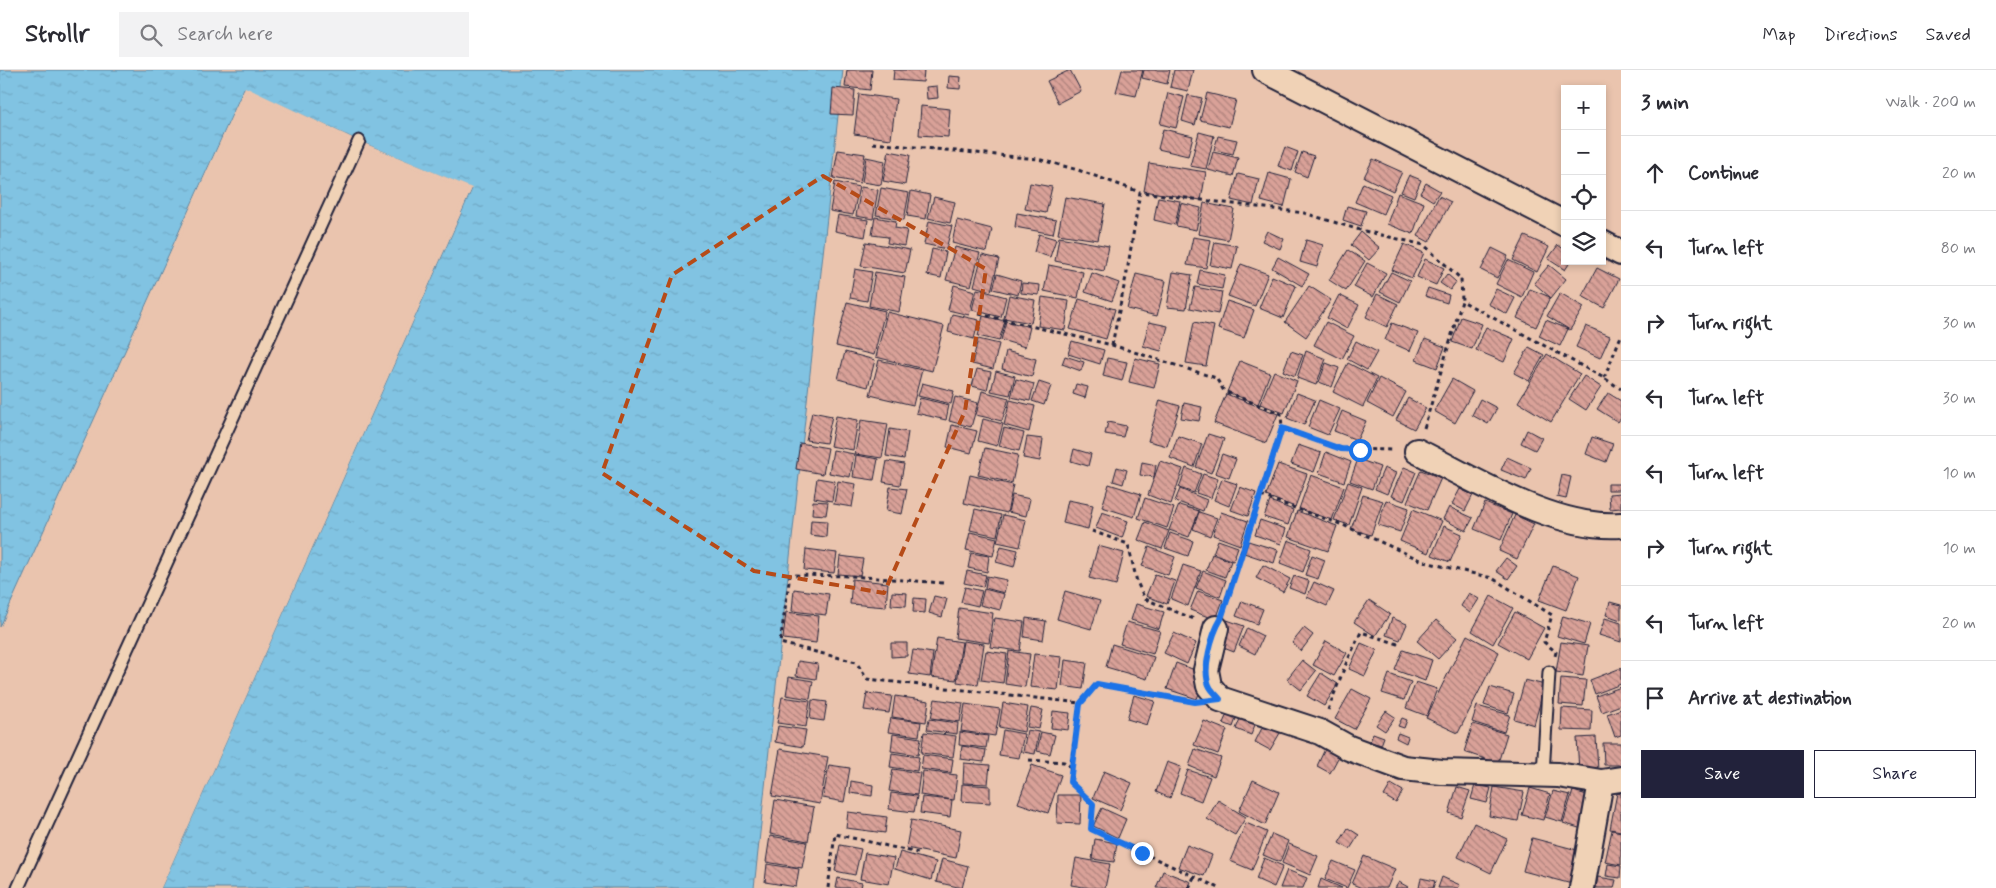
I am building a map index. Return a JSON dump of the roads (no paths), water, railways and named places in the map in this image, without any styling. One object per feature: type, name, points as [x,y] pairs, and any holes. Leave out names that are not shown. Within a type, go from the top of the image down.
[{"type":"street","points":[[1265,70],[1561,222]]},
{"type":"street","points":[[1606,245],[1621,253]]},
{"type":"street","points":[[1417,450],[1531,509],[1603,526],[1621,525]]},
{"type":"street","points":[[1216,628],[1206,670],[1209,686],[1220,699],[1320,732],[1349,748],[1403,768],[1442,772],[1543,774],[1611,781],[1582,888]]},
{"type":"lane","points":[[18,888],[359,141]]},
{"type":"lane","points":[[1543,774],[1548,672]]},
{"type":"water","points":[[0,70],[843,70],[754,888],[161,888],[472,189],[359,141],[244,88],[0,627]]}]
